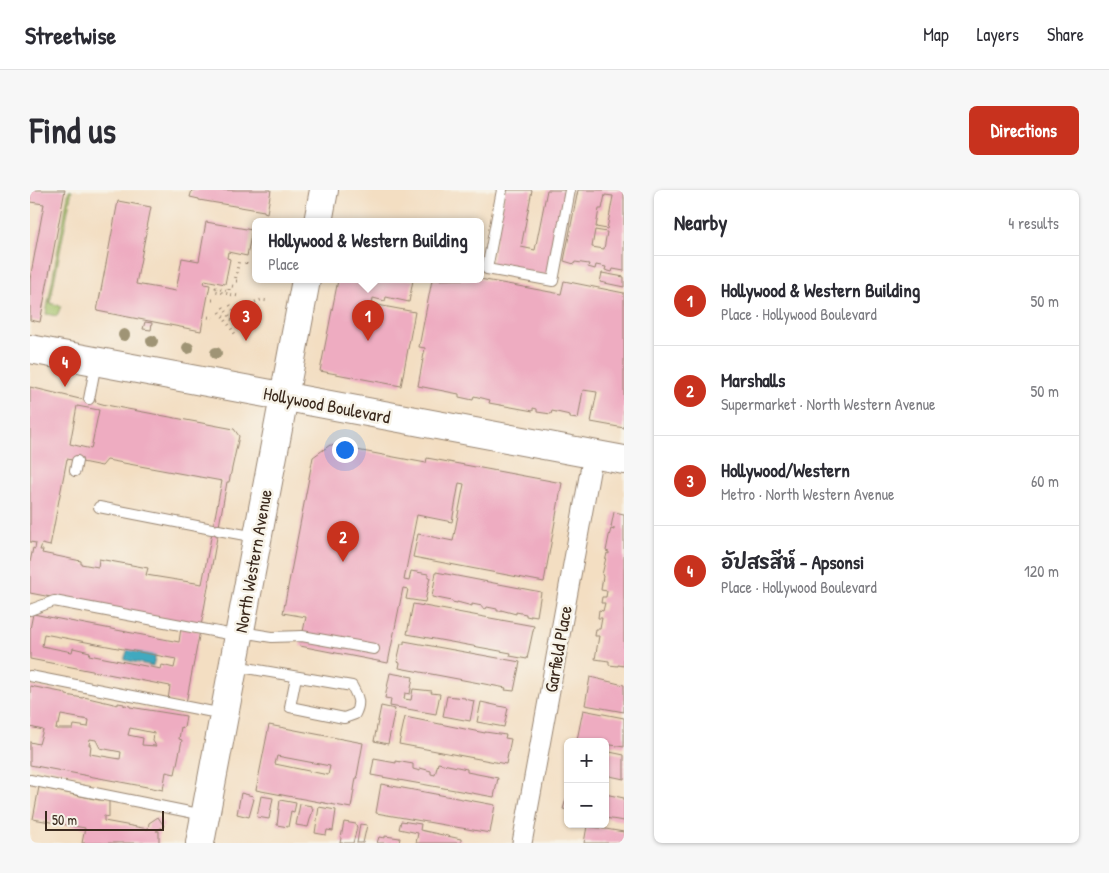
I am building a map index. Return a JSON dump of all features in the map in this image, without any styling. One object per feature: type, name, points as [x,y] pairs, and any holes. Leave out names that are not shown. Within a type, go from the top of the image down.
[{"type":"main road","points":[[319,218],[324,190]]},
{"type":"main road","name":"North Western Avenue","points":[[200,843],[305,283]]},
{"type":"main road","name":"Hollywood Boulevard","points":[[30,350],[624,460]]},
{"type":"street","name":"Garfield Place","points":[[522,843],[594,455]]},
{"type":"lane","points":[[502,190],[487,269],[553,281],[570,190]]},
{"type":"lane","points":[[89,399],[97,362]]},
{"type":"lane","points":[[99,507],[257,537]]},
{"type":"lane","points":[[30,610],[54,601],[240,634],[272,637],[302,636],[374,649]]},
{"type":"lane","points":[[234,666],[352,686],[359,699],[358,709],[354,714],[344,718],[290,708],[296,677]]},
{"type":"lane","points":[[30,676],[224,714]]},
{"type":"lane","points":[[30,780],[205,815]]},
{"type":"path","points":[[237,281],[239,260]]},
{"type":"path","points":[[233,287],[229,290],[216,288],[216,292],[238,296]]},
{"type":"path","points":[[255,302],[261,300],[269,301]]},
{"type":"path","points":[[230,305],[245,327]]},
{"type":"path","points":[[223,307],[240,331]]},
{"type":"path","points":[[220,312],[235,334]]},
{"type":"green space","points":[[69,190],[72,190],[50,303],[61,306],[57,316],[46,314]]},
{"type":"water","points":[[128,649],[156,654],[153,666],[125,660]]},
{"type":"building","points":[[30,190],[65,190],[40,322],[30,320],[30,279],[44,204],[30,202]]},
{"type":"building","points":[[192,190],[271,190],[267,213],[199,200],[190,197]]},
{"type":"building","points":[[505,190],[532,190],[521,247],[535,250],[547,190],[567,190],[551,276],[491,265]]},
{"type":"building","points":[[578,190],[624,190],[624,271],[613,269],[612,272],[605,270],[606,267],[596,265],[595,269],[588,267],[589,264],[575,262],[574,264],[564,261]],"holes":[[[605,195],[613,196],[607,229],[596,227],[599,209],[602,209]],[[595,230],[607,232],[604,249],[592,247]]]},
{"type":"building","points":[[118,201],[151,207],[136,284],[176,291],[182,258],[199,261],[206,222],[252,230],[247,256],[228,252],[227,258],[230,259],[225,284],[205,280],[204,284],[210,285],[201,331],[97,311]]},
{"type":"building","points":[[602,273],[624,277],[624,287],[600,282]]},
{"type":"building","points":[[484,280],[561,294],[564,281],[624,293],[624,428],[591,422],[597,392],[583,390],[578,419],[552,411],[551,414],[537,412],[537,409],[533,408],[533,411],[489,403],[490,400],[474,396],[473,400],[459,397],[459,394],[418,386],[425,348],[419,347],[431,283],[484,283]]},
{"type":"building","points":[[337,283],[412,283],[409,302],[386,297],[385,301],[373,298],[372,304],[415,312],[401,386],[320,371]]},
{"type":"building","points":[[145,322],[152,323],[151,330],[143,329]]},
{"type":"building","points":[[30,387],[84,400],[85,398],[96,400],[95,402],[106,405],[234,429],[239,436],[229,482],[227,482],[201,626],[30,593],[30,562],[36,543],[30,542]],"holes":[[[77,406],[99,410],[91,449],[70,444]],[[67,459],[102,466],[107,460],[222,481],[202,584],[146,575],[148,568],[99,559],[98,567],[81,564],[81,561],[42,553],[43,550],[40,550],[42,544],[50,546]]]},
{"type":"building","points":[[330,445],[426,463],[427,458],[562,483],[544,582],[413,557],[418,534],[453,541],[464,484],[459,483],[452,522],[417,515],[404,580],[409,581],[411,571],[428,574],[428,577],[430,577],[425,602],[406,599],[408,589],[403,588],[388,663],[300,646],[306,617],[283,613],[313,457]]},
{"type":"building","points":[[614,512],[624,514],[624,666],[609,665],[609,661],[595,659],[599,636],[595,636],[596,629],[600,629],[602,618],[598,618],[599,610],[603,611],[605,603],[601,603],[602,597],[606,597],[607,591],[601,590],[602,575],[607,553],[609,554],[606,551],[609,536],[611,529],[614,530],[611,527]]},
{"type":"building","points":[[436,572],[541,592],[537,616],[531,615],[531,617],[516,612],[516,614],[501,610],[497,611],[497,609],[487,607],[486,609],[482,608],[482,606],[472,604],[472,606],[432,597]]},
{"type":"building","points":[[413,604],[534,626],[527,659],[510,656],[511,653],[407,634]]},
{"type":"building","points":[[33,614],[179,642],[181,628],[200,631],[186,703],[168,700],[170,686],[30,659],[30,629]],"holes":[[[44,634],[176,659],[174,668],[162,665],[161,669],[89,655],[90,652],[73,648],[72,652],[42,646]]]},
{"type":"building","points":[[404,641],[520,662],[514,691],[399,668],[400,663],[397,662],[401,644],[404,644]]},
{"type":"building","points":[[390,673],[413,677],[410,694],[405,693],[404,699],[411,700],[413,689],[440,694],[436,714],[390,706],[391,699],[385,698]]},
{"type":"building","points":[[590,677],[624,685],[624,712],[585,705]]},
{"type":"building","points":[[30,686],[118,705],[118,703],[124,704],[124,706],[186,716],[184,728],[181,727],[179,739],[182,740],[175,774],[166,772],[163,790],[30,765],[30,742],[39,744],[43,730],[30,727]],"holes":[[[61,715],[89,720],[88,727],[74,725],[73,729],[56,729]],[[130,728],[154,733],[153,741],[156,746],[142,745],[143,738],[128,735]],[[90,739],[96,740],[100,748],[121,752],[120,759],[90,754],[91,745],[89,745]]]},
{"type":"building","points":[[447,696],[474,701],[470,721],[443,716]]},
{"type":"building","points":[[481,702],[508,708],[504,727],[477,722]]},
{"type":"building","points":[[381,706],[395,709],[388,744],[374,741]]},
{"type":"building","points":[[583,710],[624,718],[624,747],[609,745],[609,738],[577,738]]},
{"type":"building","points":[[405,717],[485,733],[506,735],[505,738],[511,739],[506,764],[399,744]]},
{"type":"building","points":[[269,725],[363,743],[351,808],[256,790]],"holes":[[[277,756],[330,766],[328,775],[275,764]]]},
{"type":"building","points":[[609,752],[624,755],[624,779],[609,776]]},
{"type":"building","points":[[374,759],[413,764],[413,769],[420,771],[420,768],[431,771],[431,774],[435,775],[438,763],[467,769],[467,772],[498,778],[494,797],[371,775]]},
{"type":"building","points":[[381,784],[495,805],[490,833],[376,813]]},
{"type":"building","points":[[39,787],[99,800],[109,800],[109,817],[104,816],[104,821],[148,829],[149,823],[158,817],[164,826],[156,831],[159,831],[159,843],[82,843],[85,828],[33,819]]},
{"type":"building","points":[[241,793],[253,796],[252,799],[254,799],[249,817],[237,814]]},
{"type":"building","points":[[609,795],[624,798],[624,821],[609,819]]},
{"type":"building","points":[[261,796],[273,798],[269,819],[257,817]]},
{"type":"building","points":[[280,800],[296,803],[294,812],[291,811],[288,827],[277,825]]},
{"type":"building","points":[[300,804],[312,806],[313,809],[308,827],[296,825]]},
{"type":"building","points":[[319,807],[336,810],[333,831],[327,830],[326,835],[315,833]]},
{"type":"building","points":[[401,821],[421,824],[420,830],[461,839],[461,843],[416,843],[418,833],[399,829]]},
{"type":"building","points":[[344,822],[356,824],[357,828],[353,843],[340,843]]},
{"type":"building","points":[[360,824],[367,825],[363,843],[357,843]]},
{"type":"building","points":[[587,828],[624,832],[624,843],[584,843]]},
{"type":"building","points":[[385,836],[400,838],[399,843],[377,843],[379,837],[385,838]]},
{"type":"place","name":"Hollywood/Western","points":[[246,341]]},
{"type":"place","name":"Hollywood & Western Building","points":[[368,341]]},
{"type":"place","name":"อัปสรสีห์ - Apsonsi","points":[[65,387]]},
{"type":"place","name":"Marshalls","points":[[343,562]]}]
